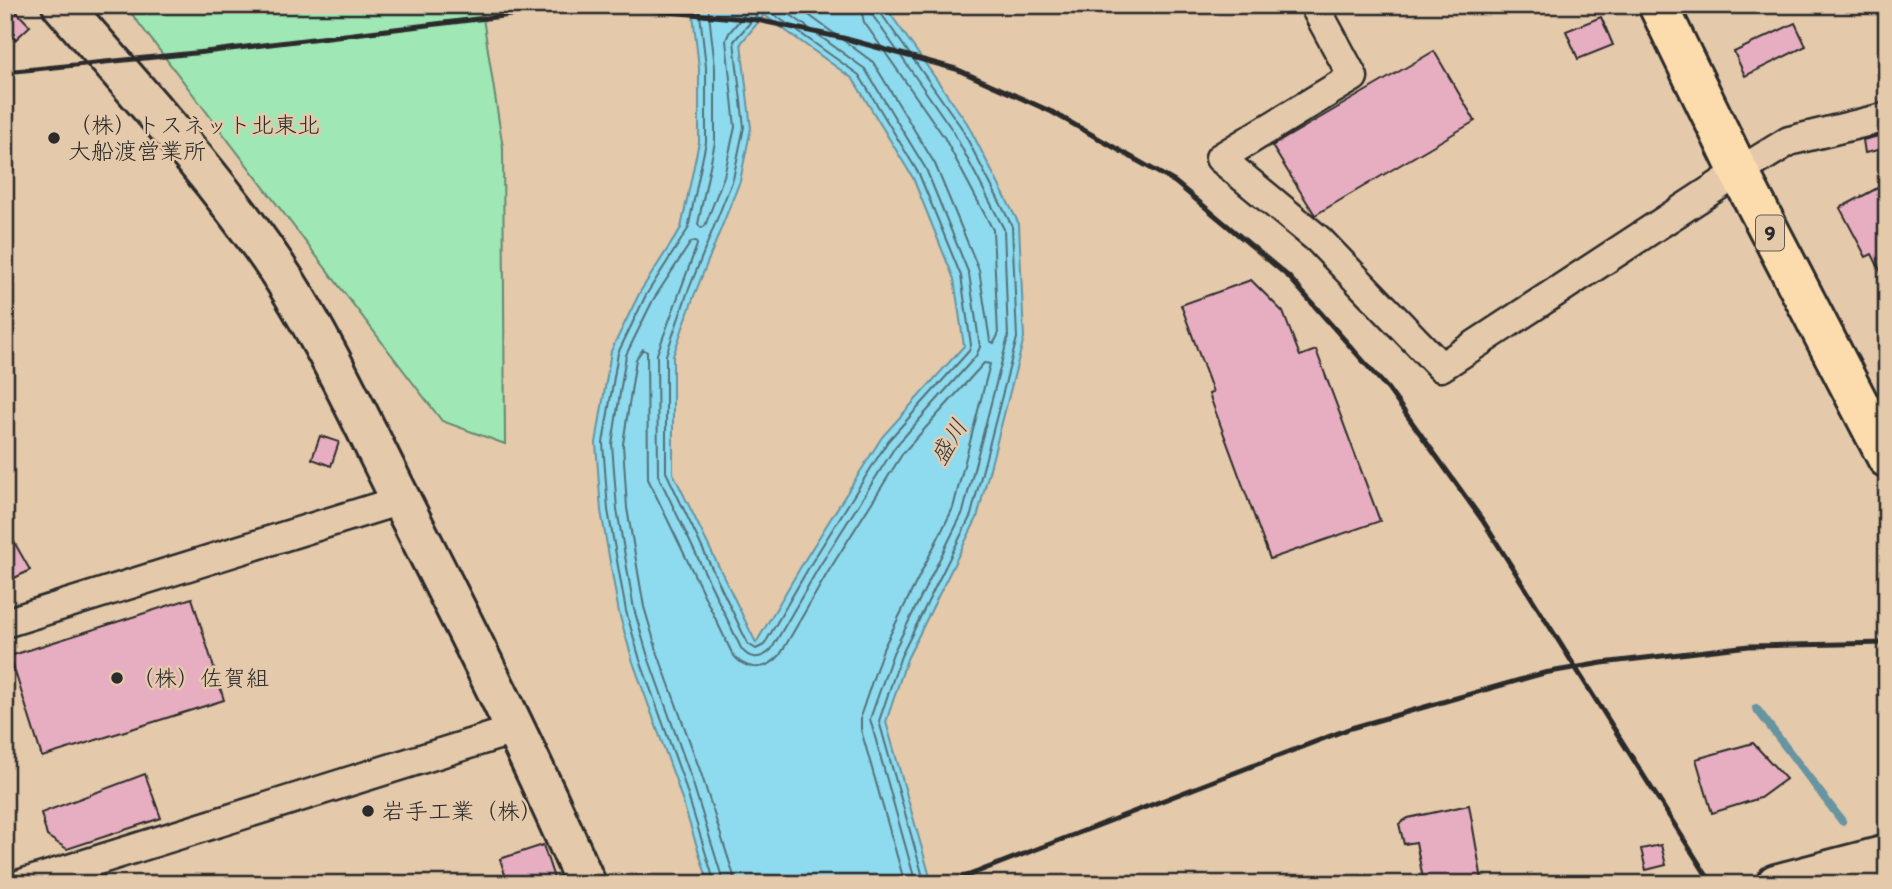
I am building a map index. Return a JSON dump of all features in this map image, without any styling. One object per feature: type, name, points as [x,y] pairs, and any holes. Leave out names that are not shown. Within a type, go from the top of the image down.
[{"type":"main road","name":"9","points":[[1658,5],[1739,172],[1887,458]]},
{"type":"street","points":[[62,5],[210,178],[270,258],[316,330],[517,729],[586,884]]},
{"type":"street","points":[[1314,5],[1353,77],[1220,158],[1319,240],[1441,367],[1789,141],[1887,117]]},
{"type":"street","points":[[5,623],[401,500]]},
{"type":"street","points":[[21,884],[517,729]]},
{"type":"street","points":[[1776,884],[1887,855]]},
{"type":"green space","points":[[125,5],[481,5],[503,148],[505,444],[442,421]]},
{"type":"water","name":"盛川","points":[[692,5],[884,5],[967,123],[1019,224],[1024,338],[977,518],[907,659],[886,722],[932,884],[709,884],[676,781],[633,662],[619,613],[601,511],[596,443],[611,351],[640,292],[681,228],[699,142],[699,68]],"holes":[[[764,15],[853,79],[913,178],[954,279],[964,346],[882,437],[756,643],[673,473],[673,356],[740,181],[751,128],[741,43]]]},
{"type":"building","points":[[5,5],[10,5],[30,26],[15,40],[5,29]]},
{"type":"building","points":[[1601,17],[1613,45],[1578,59],[1566,31]]},
{"type":"building","points":[[1795,23],[1806,46],[1745,76],[1734,52]]},
{"type":"building","points":[[1434,51],[1475,121],[1315,215],[1272,146]]},
{"type":"building","points":[[1887,134],[1887,148],[1865,153],[1863,140]]},
{"type":"building","points":[[1887,183],[1887,284],[1872,254],[1866,257],[1840,208]]},
{"type":"building","points":[[1251,280],[1283,312],[1300,356],[1316,350],[1380,521],[1270,559],[1209,394],[1213,392],[1181,305]]},
{"type":"building","points":[[320,436],[339,442],[331,466],[312,459]]},
{"type":"building","points":[[5,526],[30,570],[5,583]]},
{"type":"building","name":"（株）佐賀組","points":[[192,598],[224,700],[42,757],[10,656]]},
{"type":"building","points":[[1753,743],[1786,779],[1760,798],[1712,813],[1696,759]]},
{"type":"building","points":[[145,774],[161,818],[67,849],[47,836],[41,813]]},
{"type":"building","points":[[1469,805],[1482,880],[1466,884],[1424,884],[1416,842],[1404,844],[1399,824],[1408,818]]},
{"type":"building","points":[[543,845],[556,884],[508,884],[500,859]]},
{"type":"building","points":[[1661,845],[1666,865],[1646,870],[1641,849]]},
{"type":"waterway","points":[[1756,708],[1842,821]]},
{"type":"railway","points":[[5,72],[205,52],[552,10],[635,9],[757,20],[843,38],[956,69],[1052,112],[1175,182],[1289,277],[1388,389],[1483,521],[1712,884]]},
{"type":"railway","points":[[946,884],[1351,728],[1544,673],[1602,663],[1749,646],[1887,643]]},
{"type":"place","name":"（株）トスネット北東北 大船渡営業所","points":[[54,138]]},
{"type":"place","name":"（株）佐賀組","points":[[117,678]]},
{"type":"place","name":"岩手工業（株）","points":[[368,811]]}]
